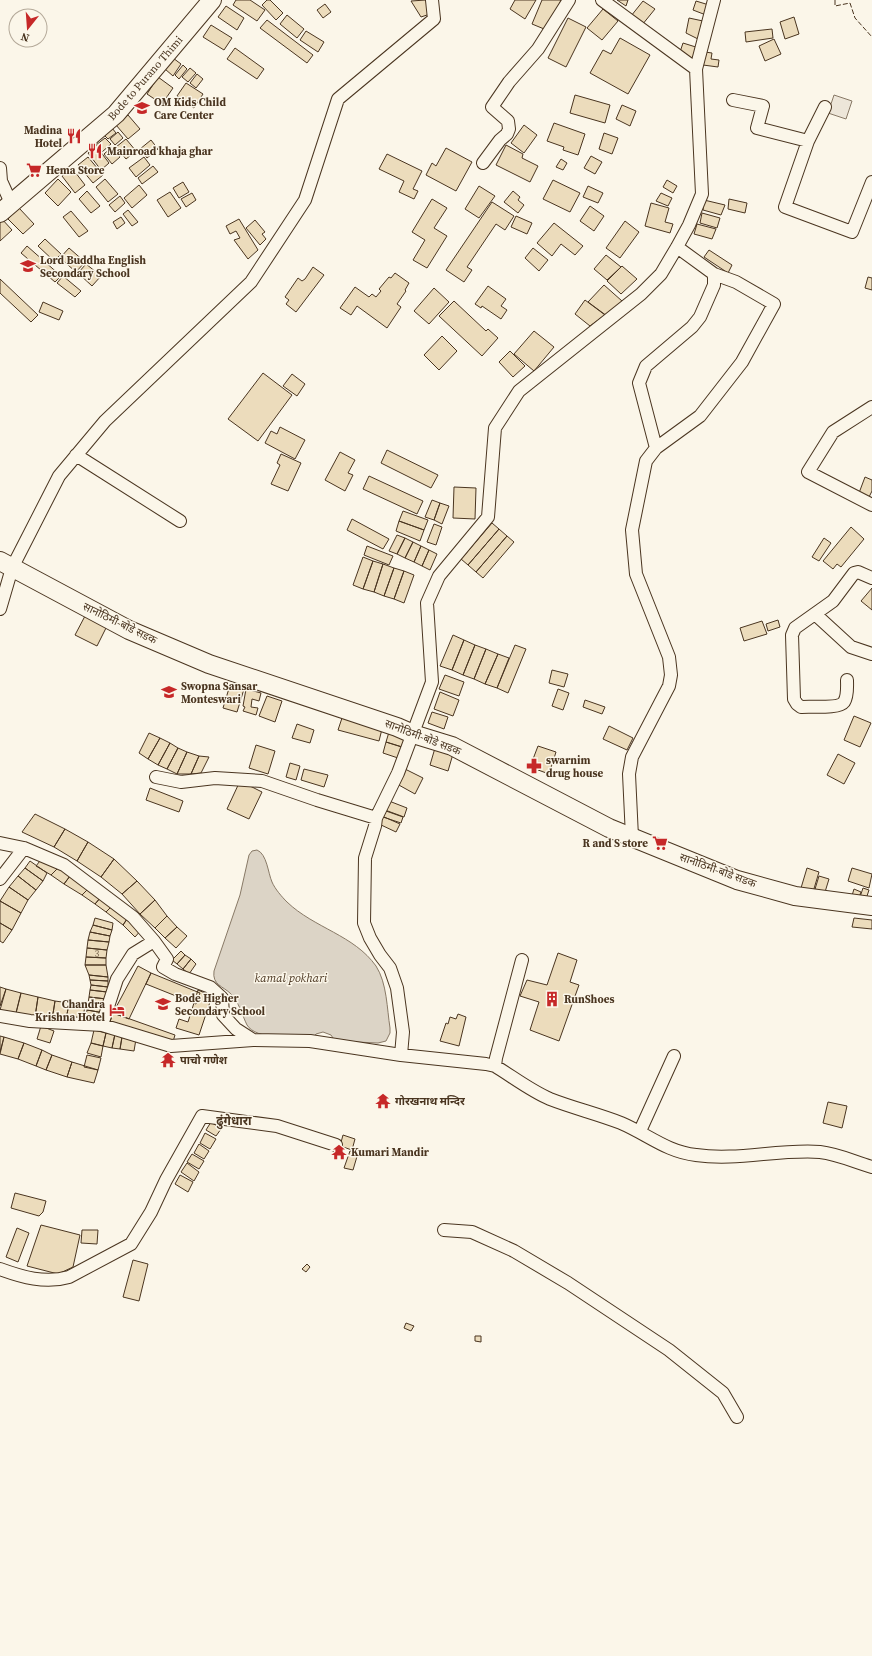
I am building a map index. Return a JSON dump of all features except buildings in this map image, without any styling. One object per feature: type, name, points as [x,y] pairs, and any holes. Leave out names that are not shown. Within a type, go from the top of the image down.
[{"type":"main road","name":"Bode to Purano Thimi","points":[[5,208],[116,114],[212,0]]},
{"type":"main road","name":"सानोठिमी-बोडे सडक","points":[[6,565],[129,630],[209,664],[397,726],[414,734],[452,746],[609,828],[737,880],[795,896],[872,905]]},
{"type":"street","points":[[0,610],[6,565],[59,476],[105,421],[251,282],[306,200],[338,99],[434,18],[432,0]]},
{"type":"street","points":[[483,163],[500,140],[507,134],[509,129],[508,121],[492,107],[509,82],[538,49],[569,0]]},
{"type":"street","points":[[602,0],[696,69]]},
{"type":"street","points":[[402,1055],[403,1032],[397,988],[390,968],[370,938],[364,923],[365,858],[376,818],[398,773],[414,734],[432,682],[427,603],[439,576],[488,517],[495,428],[519,392],[641,294],[661,274],[677,247],[702,194],[696,69],[714,0]]},
{"type":"street","points":[[733,100],[763,106],[757,128],[808,141]]},
{"type":"street","points":[[824,106],[808,141],[785,207],[852,232],[872,182]]},
{"type":"street","points":[[0,168],[5,208]]},
{"type":"street","points":[[632,837],[629,774],[632,757],[669,686],[671,675],[669,657],[636,574],[632,530],[646,461],[656,448],[700,416],[742,362],[774,304],[736,282],[714,274],[677,247]]},
{"type":"street","points":[[656,448],[639,383],[646,366],[692,327],[700,317],[714,286],[714,274]]},
{"type":"street","points":[[872,407],[833,432],[808,472],[872,505]]},
{"type":"street","points":[[76,455],[180,521]]},
{"type":"street","points":[[847,680],[844,702],[839,706],[801,707],[797,704],[794,698],[792,635],[795,628],[833,601],[854,573],[858,572],[872,578]]},
{"type":"street","points":[[815,614],[851,647],[872,654]]},
{"type":"street","points":[[156,778],[181,782],[215,778],[262,780],[317,800],[376,818]]},
{"type":"street","points":[[0,843],[24,848],[64,865],[133,916],[154,941],[167,960],[163,967],[175,974],[210,987],[222,998],[223,1015],[236,1030],[253,1040]]},
{"type":"street","points":[[0,879],[24,848]]},
{"type":"street","points":[[102,1025],[117,979],[133,954],[154,941]]},
{"type":"street","points":[[495,1066],[522,960]]},
{"type":"street","points":[[0,1016],[30,1021],[102,1025],[171,1046],[253,1040],[310,1041],[402,1055],[495,1066],[549,1098],[640,1131],[654,1141],[679,1153],[697,1156],[740,1156],[820,1152],[872,1167]]},
{"type":"street","points":[[640,1131],[674,1056]]},
{"type":"street","points":[[0,1269],[23,1277],[58,1280],[69,1278],[131,1244],[151,1212],[166,1180],[202,1116],[277,1126],[336,1145]]},
{"type":"street","points":[[444,1230],[472,1232],[514,1251],[568,1283],[668,1350],[723,1393],[737,1417]]},
{"type":"shaded area","points":[[834,95],[852,101],[846,119],[828,113]]},
{"type":"water","name":"kamal pokhari","points":[[257,850],[263,855],[273,885],[287,902],[309,919],[357,947],[367,955],[376,966],[382,980],[387,1005],[390,1033],[386,1041],[378,1043],[335,1041],[331,1035],[323,1032],[316,1034],[312,1039],[267,1036],[252,1030],[247,1025],[234,997],[216,982],[214,971],[240,895],[249,855],[252,851]]},
{"type":"fence","points":[[835,0],[835,6],[850,3],[855,18],[872,37]]},
{"type":"place","name":"OM Kids Child Care Center","points":[[142,108]]},
{"type":"place","name":"Madina Hotel","points":[[74,136]]},
{"type":"place","name":"Mainroad khaja ghar","points":[[95,151]]},
{"type":"place","name":"Hema Store","points":[[34,170]]},
{"type":"place","name":"Lord Buddha English Secondary School","points":[[28,266]]},
{"type":"place","name":"Swopna Sansar Monteswari","points":[[169,692]]},
{"type":"place","name":"swarnim drug house","points":[[534,766]]},
{"type":"place","name":"R and S store","points":[[660,843]]},
{"type":"place","name":"RunShoes","points":[[552,999]]},
{"type":"place","name":"Bode Higher Secondary School","points":[[163,1004]]},
{"type":"place","name":"Chandra Krishna Hotel","points":[[117,1010]]},
{"type":"place","name":"पाचो गणेश","points":[[168,1060]]},
{"type":"place","name":"गोरखनाथ मन्दिर","points":[[383,1101]]},
{"type":"place","name":"Kumari Mandir","points":[[339,1152]]},
{"type":"district","name":"ढुंगेधारा","points":[[234,1121]]}]
